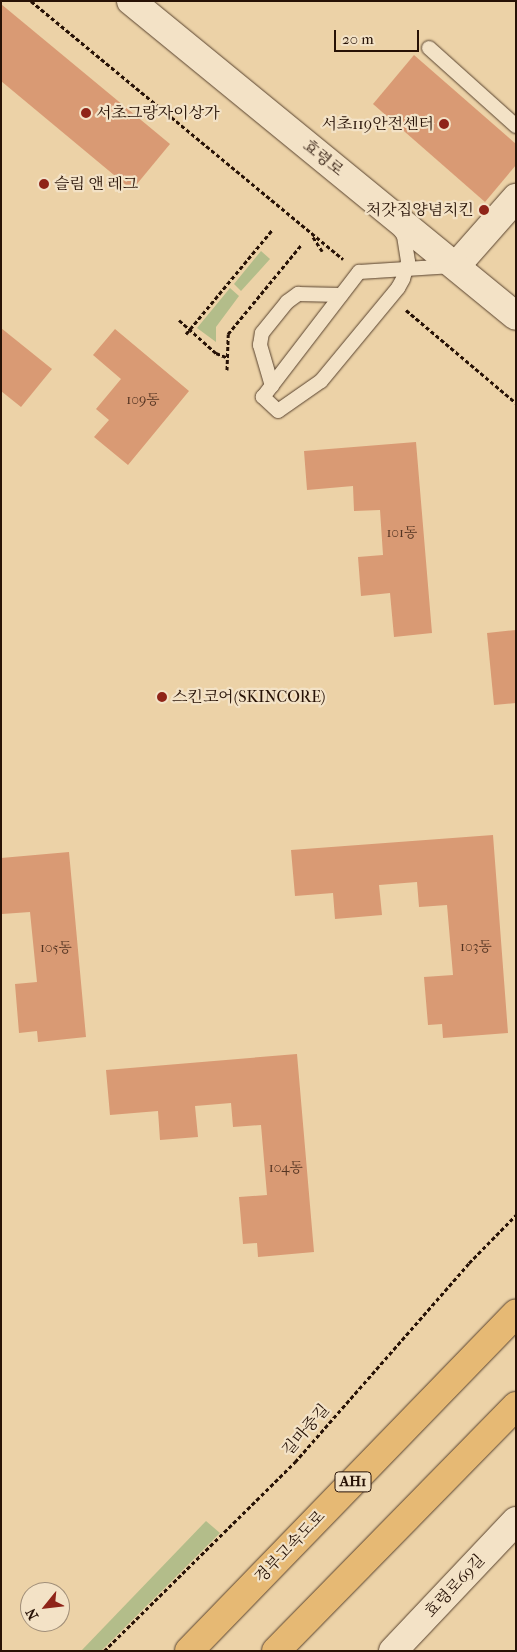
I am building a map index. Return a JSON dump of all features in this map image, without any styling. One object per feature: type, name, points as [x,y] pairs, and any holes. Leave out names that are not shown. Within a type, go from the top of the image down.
[{"type":"highway","name":"경부고속도로","points":[[190,1651],[516,1314]]},
{"type":"highway","points":[[276,1651],[516,1406]]},
{"type":"main road","name":"효령로","points":[[131,1],[516,316]]},
{"type":"main road","points":[[456,266],[516,198]]},
{"type":"main road","name":"효령로69길","points":[[397,1650],[516,1521]]},
{"type":"lane","points":[[429,48],[516,126]]},
{"type":"lane","points":[[390,213],[404,236],[407,250],[406,269],[398,288],[313,388],[278,411],[263,397],[359,272],[406,269],[456,266]]},
{"type":"lane","points":[[272,386],[260,345],[262,333],[287,302],[298,294],[341,295]]},
{"type":"path","points":[[31,1],[311,235],[340,257]]},
{"type":"path","points":[[186,334],[273,229]]},
{"type":"path","points":[[311,235],[322,250]]},
{"type":"path","points":[[412,315],[516,403]]},
{"type":"path","points":[[179,320],[216,353],[226,357]]},
{"type":"path","name":"길마중길","points":[[104,1651],[295,1462],[469,1263],[516,1215]]},
{"type":"green space","points":[[261,251],[270,259],[241,291],[234,284]]},
{"type":"green space","points":[[230,288],[239,296],[216,327],[216,342],[197,328]]},
{"type":"green space","points":[[206,1521],[220,1533],[101,1651],[81,1651]]},
{"type":"building","name":"서초그랑자이상가","points":[[1,4],[170,144],[132,190],[1,81]]},
{"type":"building","name":"서초119안전센터","points":[[414,55],[516,144],[516,165],[485,202],[373,104]]},
{"type":"building","points":[[1,328],[52,369],[21,407],[1,391]]},
{"type":"building","points":[[115,329],[189,391],[128,465],[94,437],[109,420],[96,409],[121,379],[93,355]]},
{"type":"building","points":[[416,442],[432,633],[394,637],[390,593],[361,596],[358,557],[383,555],[380,510],[354,511],[353,486],[307,490],[304,451]]},
{"type":"building","points":[[516,630],[516,703],[494,705],[487,633]]},
{"type":"building","points":[[493,835],[508,1033],[443,1038],[442,1024],[428,1025],[424,977],[453,975],[447,905],[419,907],[417,882],[379,885],[382,915],[335,919],[333,893],[295,896],[291,850]]},
{"type":"building","points":[[69,852],[86,1037],[38,1042],[37,1031],[19,1033],[15,984],[37,982],[30,912],[2,914],[1,858]]},
{"type":"building","points":[[297,1054],[314,1252],[258,1257],[257,1243],[243,1244],[239,1197],[267,1195],[261,1125],[233,1127],[231,1103],[195,1106],[198,1137],[160,1140],[158,1111],[110,1115],[106,1070]]},
{"type":"place","name":"서초그랑자이상가","points":[[86,113]]},
{"type":"place","name":"서초119안전센터","points":[[444,124]]},
{"type":"place","name":"슬림 앤 레그","points":[[44,184]]},
{"type":"place","name":"처갓집양념치킨","points":[[484,210]]},
{"type":"place","name":"스킨코어(SKINCORE)","points":[[162,697]]}]
